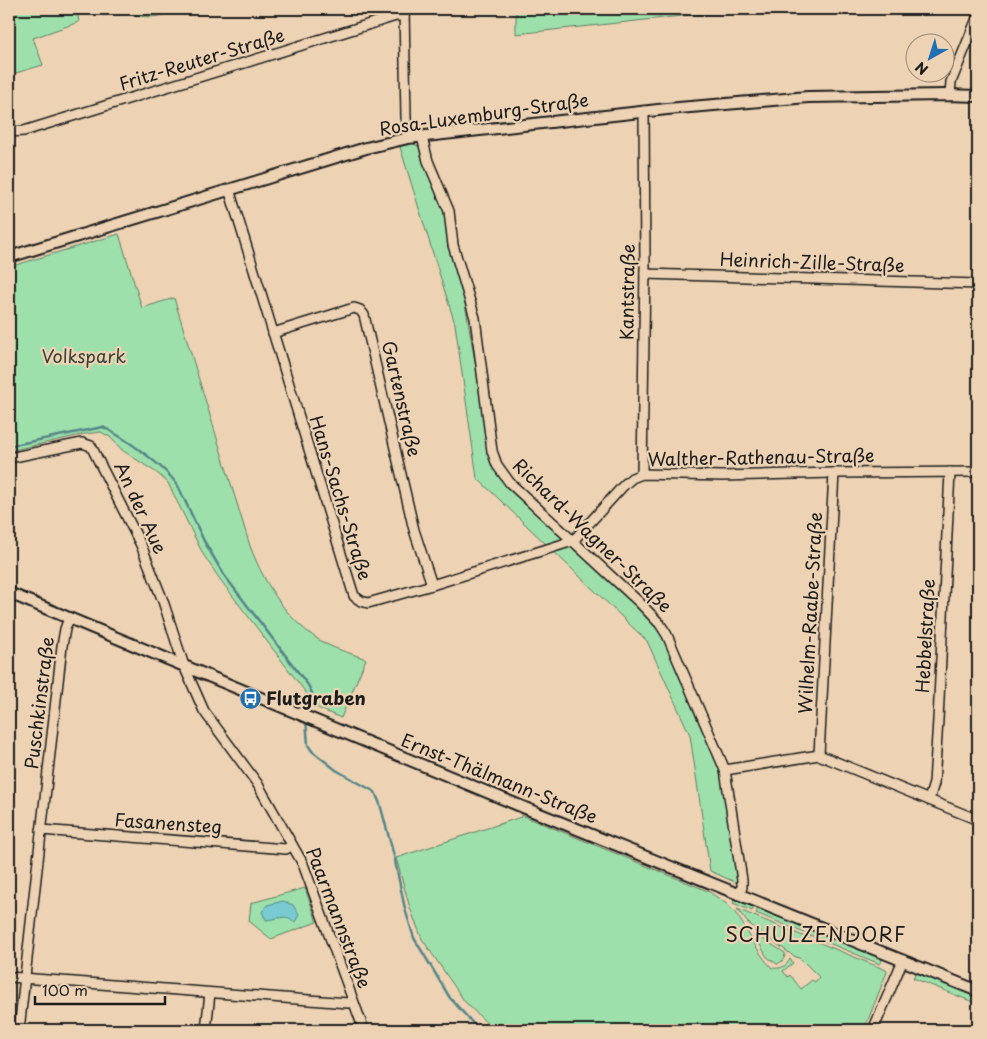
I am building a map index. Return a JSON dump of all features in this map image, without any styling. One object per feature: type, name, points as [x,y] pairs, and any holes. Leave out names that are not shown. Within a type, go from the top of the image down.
[{"type":"street","name":"Fritz-Reuter-Straße","points":[[9,132],[24,131],[368,26],[404,12]]},
{"type":"street","points":[[404,12],[408,138]]},
{"type":"street","points":[[950,95],[950,82],[978,16]]},
{"type":"street","name":"Rosa-Luxemburg-Straße","points":[[9,257],[229,189],[408,138],[644,111],[808,97],[978,96]]},
{"type":"street","name":"Kantstraße","points":[[642,474],[645,274],[644,111]]},
{"type":"street","name":"Richard-Wagner-Straße","points":[[422,137],[428,161],[448,211],[453,245],[475,318],[492,451],[495,461],[510,483],[639,602],[660,624],[673,648],[725,770],[742,880],[740,894]]},
{"type":"street","name":"Hans-Sachs-Straße","points":[[229,189],[354,596],[361,601],[368,602],[432,586],[573,541]]},
{"type":"street","name":"Heinrich-Zille-Straße","points":[[645,274],[978,284]]},
{"type":"street","name":"Gartenstraße","points":[[272,332],[354,308],[360,310],[364,315],[414,530],[432,586]]},
{"type":"street","name":"An der Aue","points":[[9,458],[82,443],[91,446],[141,545],[163,601],[184,666]]},
{"type":"street","name":"Walther-Rathenau-Straße","points":[[573,541],[624,485],[632,478],[642,474],[722,476],[834,472],[978,472]]},
{"type":"street","name":"Wilhelm-Raabe-Straße","points":[[820,755],[834,472]]},
{"type":"street","name":"Hebbelstraße","points":[[929,800],[934,783],[950,472]]},
{"type":"street","name":"Ernst-Thälmann-Straße","points":[[9,593],[530,810],[978,991]]},
{"type":"street","name":"Puschkinstraße","points":[[19,1030],[62,646],[68,618]]},
{"type":"street","name":"Paarmannstraße","points":[[184,666],[204,711],[257,783],[309,878],[364,1030]]},
{"type":"street","points":[[725,770],[820,755],[978,820]]},
{"type":"street","name":"Fasanensteg","points":[[41,830],[286,849],[292,845]]},
{"type":"street","points":[[873,1030],[902,960]]},
{"type":"street","points":[[9,977],[353,1002]]},
{"type":"street","points":[[206,1030],[210,993]]},
{"type":"green space","points":[[15,9],[82,9],[77,11],[79,22],[33,38],[43,65],[9,75],[9,26]]},
{"type":"green space","points":[[118,9],[177,9],[155,17],[148,17]]},
{"type":"green space","points":[[516,9],[779,9],[691,15],[516,34]]},
{"type":"green space","points":[[411,142],[421,148],[442,202],[451,248],[464,297],[492,463],[644,611],[656,625],[667,644],[721,771],[738,879],[737,883],[710,871],[690,735],[647,641],[477,478],[455,324],[399,144]]},
{"type":"green space","name":"Volkspark","points":[[119,234],[142,308],[174,298],[250,546],[271,589],[289,614],[312,635],[326,644],[366,659],[341,718],[306,703],[307,694],[219,578],[203,554],[168,483],[157,473],[122,450],[110,437],[101,432],[9,451],[9,267]]},
{"type":"green space","points":[[521,815],[708,891],[733,910],[772,968],[782,967],[790,959],[793,963],[783,971],[788,977],[790,975],[801,989],[812,980],[815,982],[819,977],[801,959],[792,955],[748,923],[737,909],[886,970],[887,972],[864,1030],[494,1030],[465,1002],[422,939],[410,908],[396,858],[521,817]]},
{"type":"green space","points":[[305,888],[317,922],[271,939],[249,921],[251,903]]},
{"type":"green space","points":[[736,898],[755,904],[752,911],[733,903]]},
{"type":"green space","points":[[759,907],[883,957],[880,964],[756,913]]},
{"type":"green space","points":[[757,935],[785,953],[782,961],[777,964],[767,957],[755,936]]},
{"type":"green space","points":[[916,972],[923,973],[978,996],[978,1004],[913,978]]},
{"type":"water","points":[[283,901],[293,905],[299,915],[295,922],[285,917],[266,920],[262,912],[267,905]]},
{"type":"waterway","points":[[9,17],[12,9]]},
{"type":"waterway","points":[[132,9],[150,13],[167,9]]},
{"type":"waterway","points":[[9,446],[103,427],[133,445],[154,461],[178,486],[204,541],[224,575],[308,685],[312,693],[308,714]]},
{"type":"waterway","points":[[306,719],[308,745],[312,751],[336,770],[375,792],[394,856],[405,909],[414,938],[450,998],[479,1030]]},
{"type":"place","name":"Flutgraben","points":[[250,699]]},
{"type":"district","name":"SCHULZENDORF","points":[[816,935]]}]
